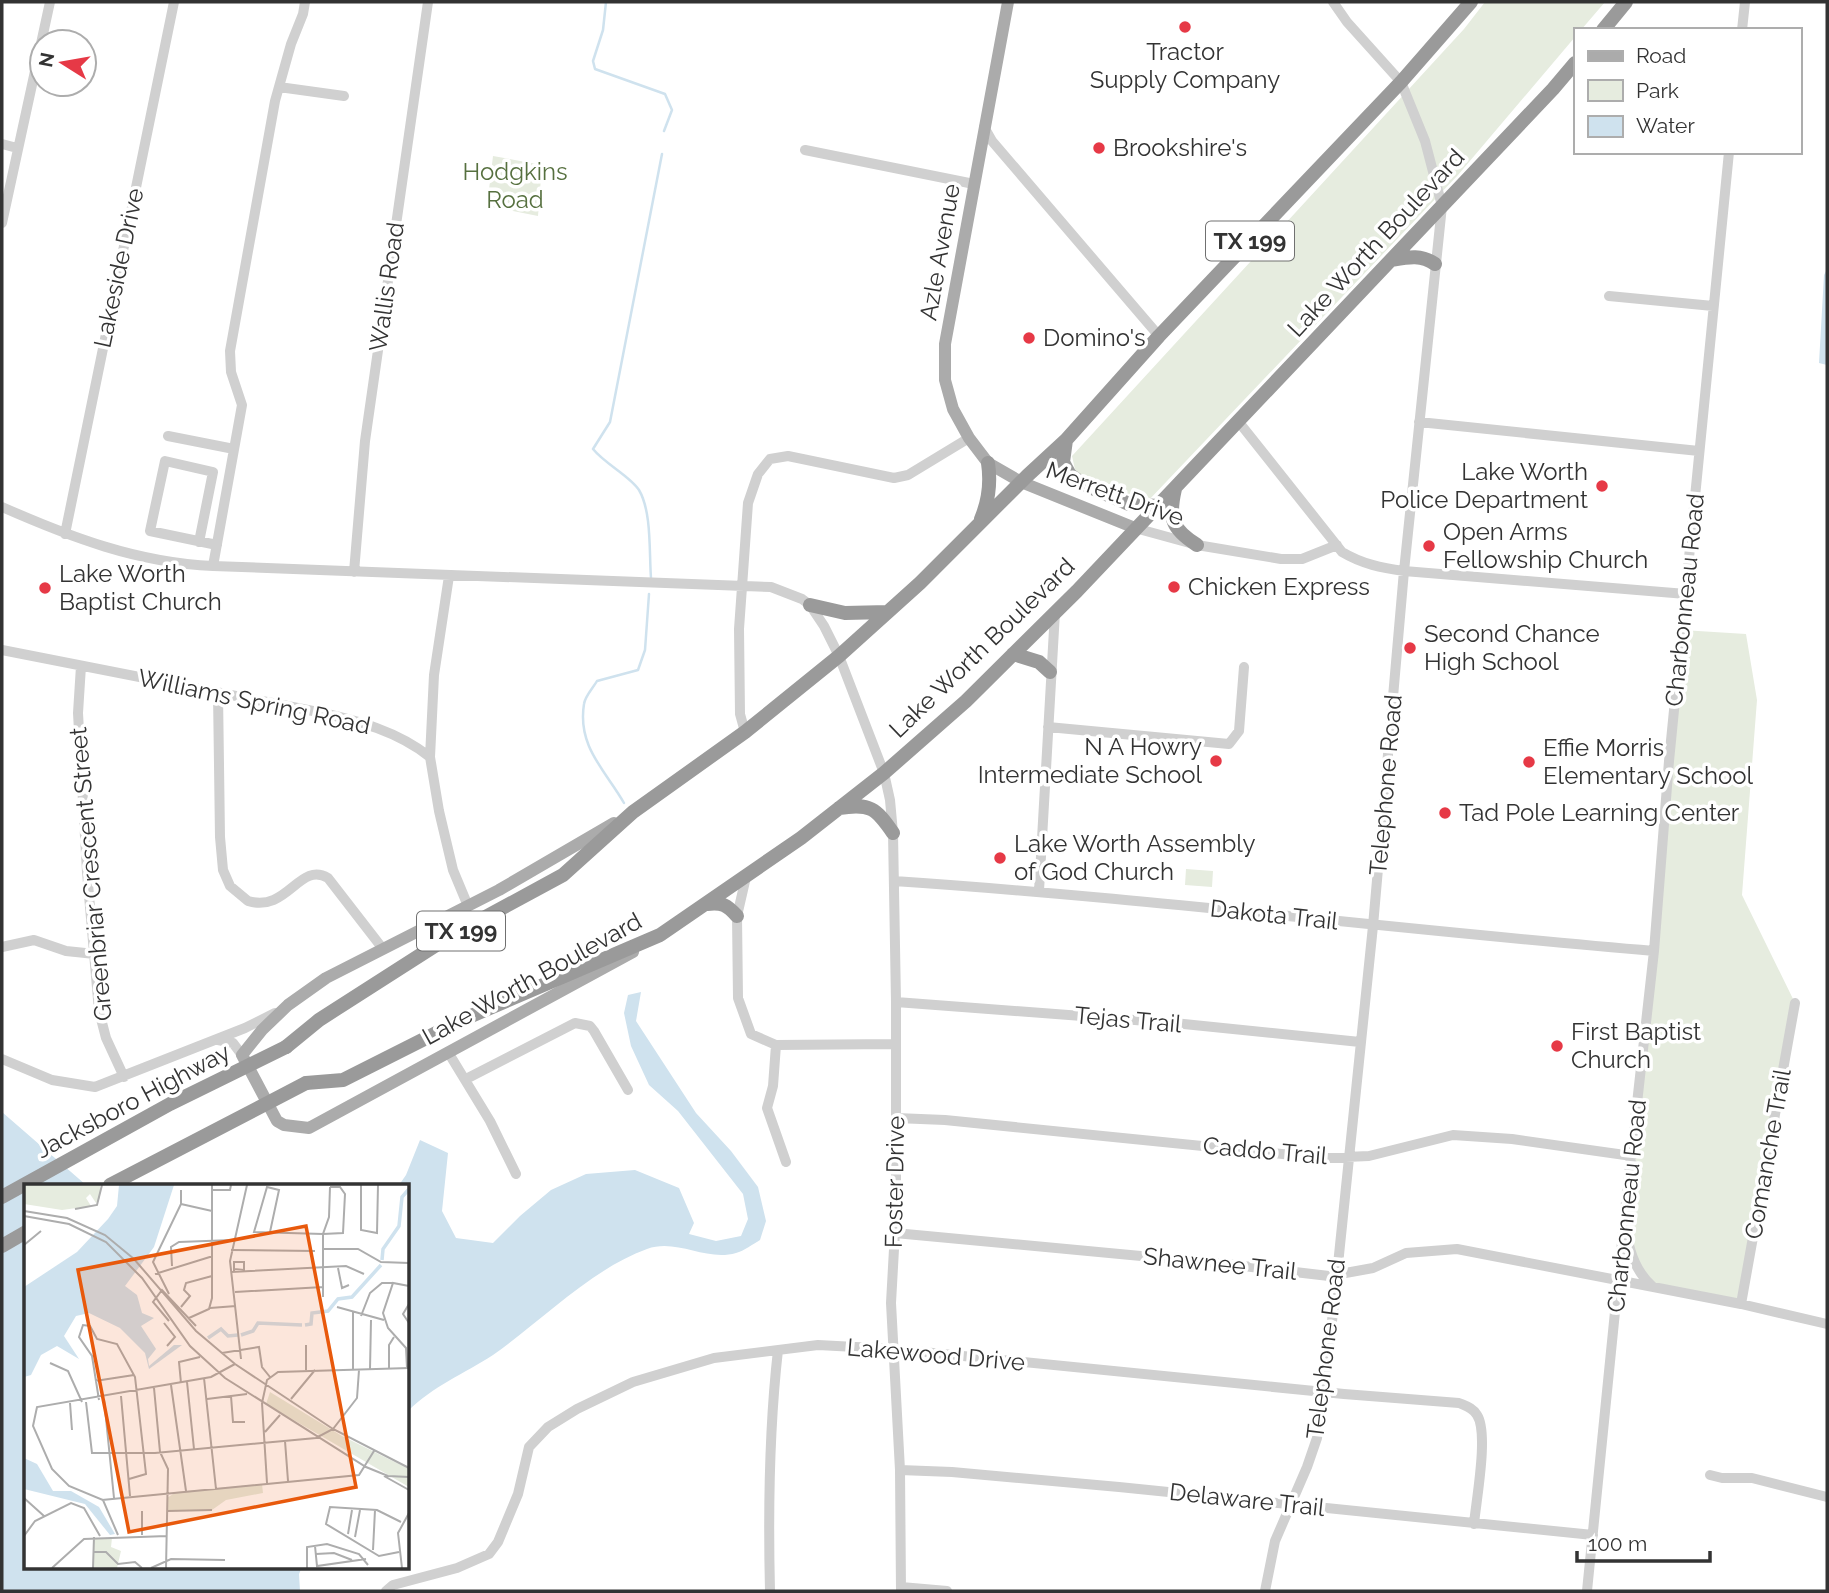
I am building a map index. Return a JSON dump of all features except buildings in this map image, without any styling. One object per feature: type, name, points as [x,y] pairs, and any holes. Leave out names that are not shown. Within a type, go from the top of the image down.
[{"type":"highway","name":"TX 199","points":[[633,812],[745,732],[839,656],[1066,440],[1159,336],[1401,82],[1471,2]]},
{"type":"highway","points":[[1605,28],[1626,2]]},
{"type":"highway","name":"Lake Worth Boulevard","points":[[660,935],[746,877],[884,773],[966,701],[1175,489],[1574,64]]},
{"type":"highway","points":[[1391,260],[1418,256],[1435,264]]},
{"type":"highway","points":[[1066,440],[1063,462],[1070,475],[1083,484],[1129,504],[1157,506]]},
{"type":"highway","points":[[979,524],[989,492],[988,463]]},
{"type":"highway","points":[[1175,489],[1171,506],[1175,528],[1197,545]]},
{"type":"highway","points":[[810,605],[845,613],[888,612]]},
{"type":"highway","points":[[1013,654],[1039,662],[1050,672]]},
{"type":"highway","points":[[838,808],[855,806],[873,809],[880,814],[893,833]]},
{"type":"highway","name":"Jacksboro Highway","points":[[25,1184],[170,1104],[286,1047],[319,1020],[447,938],[564,875],[633,812]]},
{"type":"highway","points":[[708,904],[720,902],[727,905],[737,916]]},
{"type":"highway","points":[[112,1184],[306,1083],[342,1080],[464,1019],[660,935]]},
{"type":"highway","name":"Jacksboro Highway","points":[[2,1197],[24,1185]]},
{"type":"highway","points":[[2,1246],[24,1233]]},
{"type":"main road","name":"Azle Avenue","points":[[1008,2],[945,344],[945,380],[953,409],[969,438],[988,463],[1021,482]]},
{"type":"main road","name":"Merrett Drive","points":[[1021,482],[1135,528]]},
{"type":"main road","name":"TX 199","points":[[242,1055],[262,1030],[288,1005],[326,978],[468,906],[633,812]]},
{"type":"main road","name":"Lake Worth Boulevard","points":[[242,1055],[277,1121],[284,1125],[309,1128],[589,978],[660,935]]},
{"type":"street","points":[[2,223],[50,2]]},
{"type":"street","name":"Lakeside Drive","points":[[65,534],[174,2]]},
{"type":"street","points":[[213,566],[242,405],[231,372],[230,351],[279,87],[305,2]]},
{"type":"street","name":"Wallis Road","points":[[354,572],[365,441],[428,2]]},
{"type":"street","name":"Telephone Road","points":[[1265,1591],[1275,1541],[1292,1505],[1317,1438],[1333,1313],[1442,206],[1423,133],[1401,82],[1347,22],[1333,2]]},
{"type":"street","points":[[1742,28],[1745,2]]},
{"type":"street","points":[[279,87],[344,96]]},
{"type":"street","points":[[985,127],[992,141],[1159,336]]},
{"type":"street","points":[[2,144],[17,148]]},
{"type":"street","points":[[806,150],[974,184]]},
{"type":"street","name":"Charbonneau Road","points":[[1587,1591],[1654,951],[1668,761],[1729,154]]},
{"type":"street","points":[[1609,296],[1713,306]]},
{"type":"street","points":[[1238,421],[1342,552],[1354,560],[1404,571],[1686,594]]},
{"type":"street","points":[[1419,422],[1699,450]]},
{"type":"street","points":[[168,436],[234,449]]},
{"type":"street","points":[[745,732],[740,714],[741,586],[748,503],[758,474],[770,459],[788,456],[894,478],[908,475],[969,438]]},
{"type":"street","points":[[199,542],[213,472],[165,461],[150,531],[199,542],[217,545]]},
{"type":"street","points":[[2,507],[65,534],[138,557],[213,566],[771,587],[788,592],[810,605],[824,626],[839,656],[884,773]]},
{"type":"street","name":"Merrett Drive","points":[[1135,528],[1197,545],[1294,560],[1310,557],[1337,545]]},
{"type":"street","points":[[449,576],[433,687],[430,757],[453,870],[468,906]]},
{"type":"street","points":[[1040,891],[1055,612]]},
{"type":"street","name":"Williams Spring Road","points":[[2,650],[365,723],[405,739],[430,757]]},
{"type":"street","name":"Greenbriar Crescent Street","points":[[81,666],[78,713],[87,872],[100,1020],[124,1077]]},
{"type":"street","points":[[1048,727],[1229,744],[1240,731],[1244,667]]},
{"type":"street","points":[[218,693],[220,837],[223,870],[230,886],[248,901],[271,903],[290,892],[304,877],[322,875],[328,878],[383,949]]},
{"type":"street","name":"Foster Drive","points":[[884,773],[893,833],[896,1118],[891,1304],[900,1470],[901,1589]]},
{"type":"street","points":[[746,877],[737,916],[740,1006],[751,1034],[776,1045],[895,1044]]},
{"type":"street","name":"Dakota Trail","points":[[894,881],[1040,891],[1373,926],[1654,951]]},
{"type":"street","points":[[2,947],[34,940],[66,951],[94,954]]},
{"type":"street","name":"Tejas Trail","points":[[896,1002],[1174,1023],[1360,1042]]},
{"type":"street","name":"Comanche Trail","points":[[1741,1304],[1795,1003]]},
{"type":"street","points":[[2,1059],[42,1077],[78,1086],[95,1087],[256,1023],[288,1005]]},
{"type":"street","points":[[466,1079],[575,1023],[590,1026],[594,1031],[628,1090]]},
{"type":"street","points":[[210,1042],[228,1041],[242,1055]]},
{"type":"street","points":[[776,1045],[773,1086],[767,1108],[786,1162]]},
{"type":"street","points":[[448,1052],[466,1079],[516,1174]]},
{"type":"street","name":"Caddo Trail","points":[[896,1118],[946,1120],[1322,1158],[1369,1156],[1453,1135],[1497,1137],[1632,1156]]},
{"type":"street","points":[[1624,1225],[1631,1257],[1642,1277],[1654,1287]]},
{"type":"street","name":"Shawnee Trail","points":[[895,1233],[1335,1275],[1373,1268],[1406,1253],[1457,1249],[1741,1304],[1827,1324]]},
{"type":"street","name":"Lakewood Drive","points":[[386,1591],[393,1585],[457,1568],[489,1554],[498,1542],[517,1494],[530,1445],[548,1427],[576,1409],[633,1382],[714,1359],[818,1345],[893,1349],[1459,1403],[1477,1415],[1480,1422],[1482,1446],[1474,1524]]},
{"type":"street","points":[[770,1591],[771,1453],[778,1350]]},
{"type":"street","name":"Delaware Trail","points":[[900,1470],[952,1472],[1593,1535]]},
{"type":"street","points":[[1710,1475],[1722,1478],[1752,1478],[1827,1497]]},
{"type":"street","points":[[901,1589],[947,1591]]},
{"type":"green space","points":[[1485,2],[1605,2],[1583,28],[1574,28],[1574,38],[1458,175],[1148,501],[1076,474],[1072,456],[1464,29]]},
{"type":"green space","name":"Hodgkins Road","points":[[493,156],[542,165],[538,216],[487,206]]},
{"type":"green space","points":[[1682,630],[1746,634],[1757,700],[1742,895],[1795,1003],[1741,1304],[1654,1287],[1636,1267],[1624,1225]]},
{"type":"green space","points":[[1186,869],[1213,871],[1212,887],[1185,885]]},
{"type":"water","points":[[1827,269],[1827,365],[1819,363],[1824,275]]},
{"type":"water","points":[[641,992],[636,1021],[696,1113],[731,1151],[758,1187],[766,1221],[760,1240],[739,1252],[725,1255],[658,1246],[627,1258],[587,1282],[493,1355],[438,1387],[410,1409],[410,1184],[400,1184],[420,1140],[448,1153],[442,1211],[456,1238],[493,1243],[551,1190],[586,1174],[635,1170],[679,1188],[694,1223],[689,1234],[716,1241],[741,1236],[748,1219],[743,1194],[678,1111],[649,1085],[631,1046],[624,1013],[628,995]]},
{"type":"water","points":[[2,1112],[85,1184],[24,1184],[24,1568],[302,1568],[299,1574],[300,1591],[2,1591]]},
{"type":"waterway","points":[[606,2],[603,30],[593,61],[595,69],[665,94],[672,110],[664,131]]},
{"type":"waterway","points":[[651,578],[648,521],[639,490],[593,449],[610,422],[662,154]]},
{"type":"waterway","points":[[624,803],[589,746],[583,719],[584,704],[597,681],[638,670],[645,650],[649,594]]},
{"type":"place","name":"Tractor Supply Company","points":[[1185,27]]},
{"type":"place","name":"Brookshire's","points":[[1099,148]]},
{"type":"place","name":"Domino's","points":[[1029,338]]},
{"type":"place","name":"Lake Worth Police Department","points":[[1602,486]]},
{"type":"place","name":"Open Arms Fellowship Church","points":[[1429,546]]},
{"type":"place","name":"Chicken Express","points":[[1174,587]]},
{"type":"place","name":"Lake Worth Baptist Church","points":[[45,588]]},
{"type":"place","name":"Second Chance High School","points":[[1410,648]]},
{"type":"place","name":"N A Howry Intermediate School","points":[[1216,761]]},
{"type":"place","name":"Effie Morris Elementary School","points":[[1529,762]]},
{"type":"place","name":"Tad Pole Learning Center","points":[[1445,813]]},
{"type":"place","name":"Lake Worth Assembly of God Church","points":[[1000,858]]},
{"type":"place","name":"First Baptist Church","points":[[1557,1046]]}]
